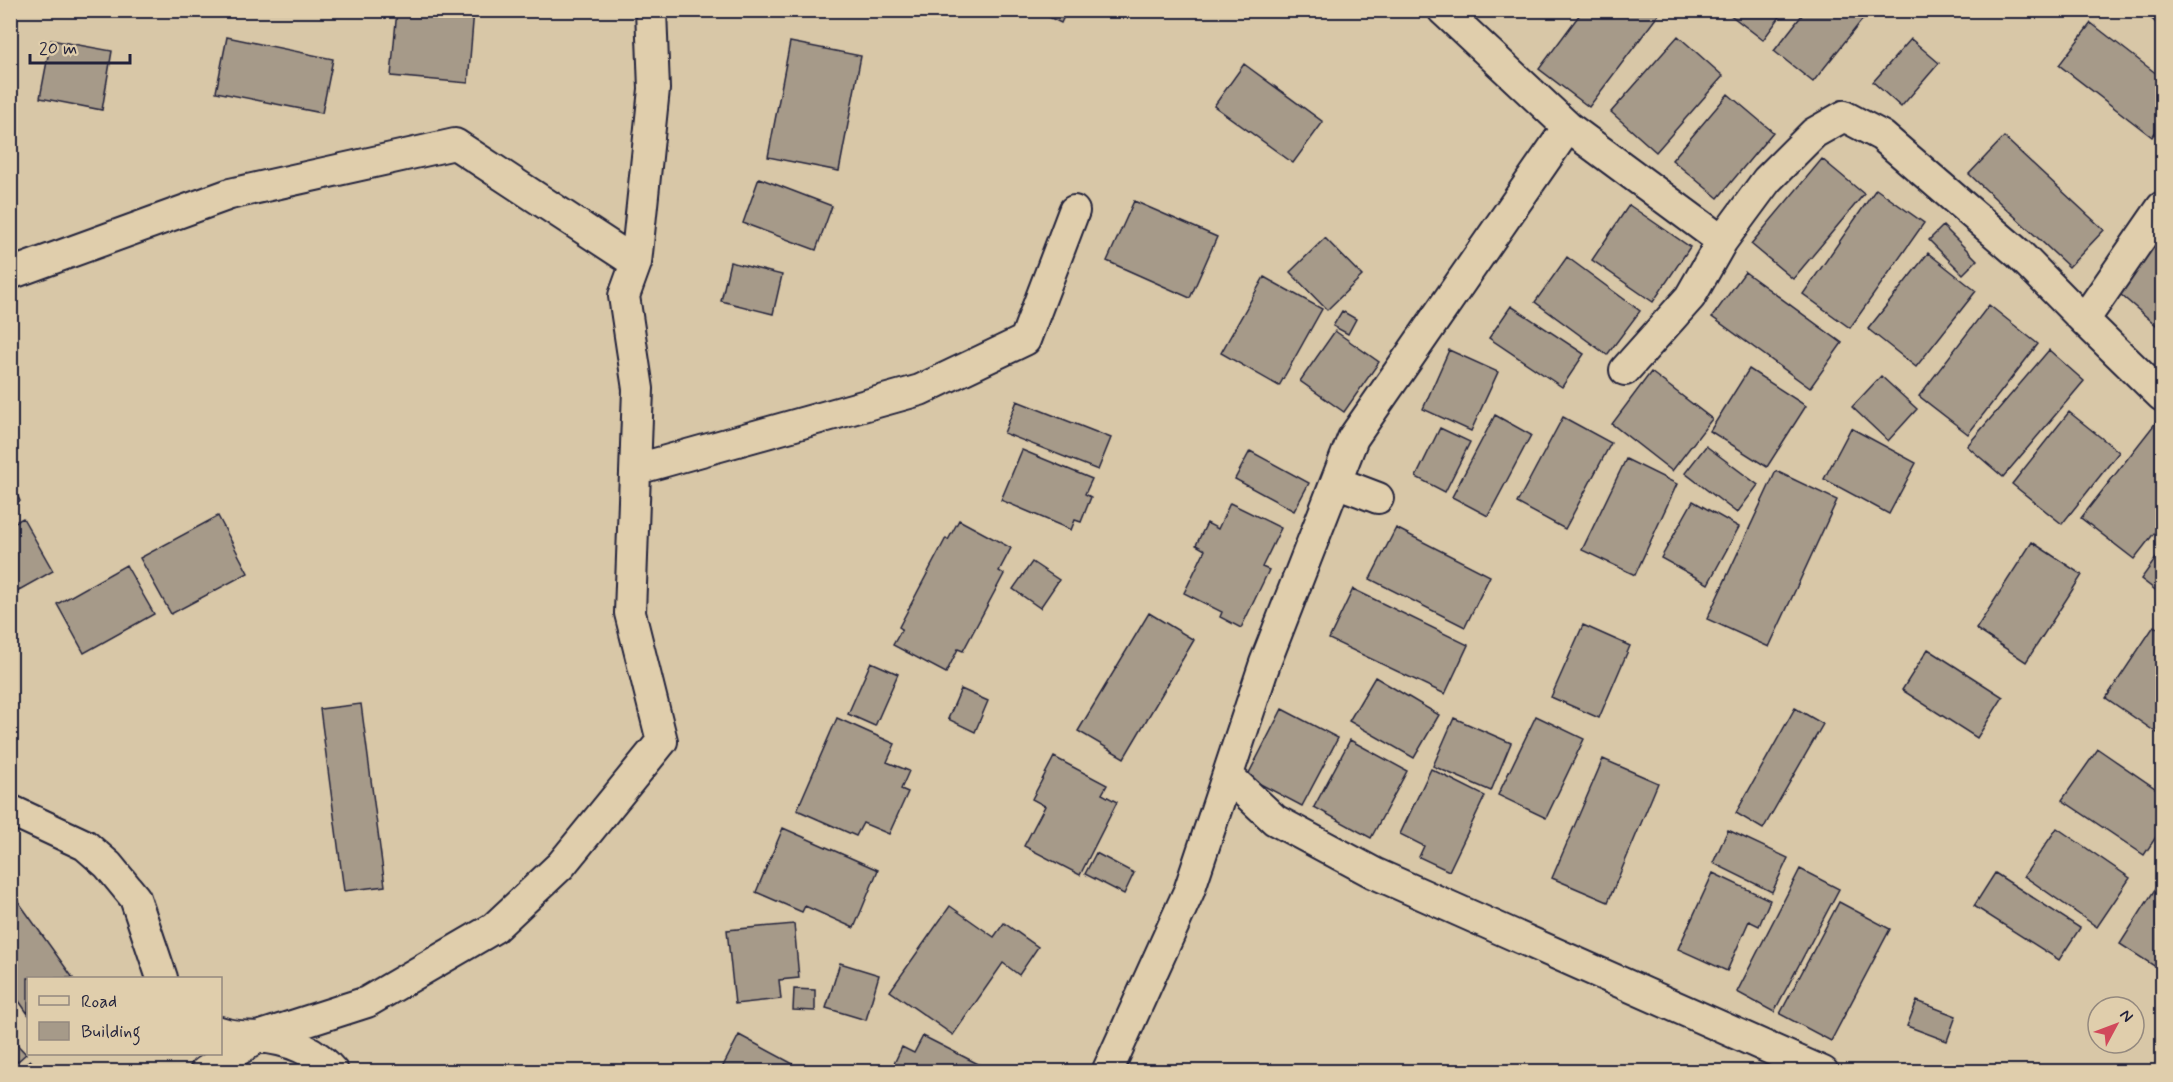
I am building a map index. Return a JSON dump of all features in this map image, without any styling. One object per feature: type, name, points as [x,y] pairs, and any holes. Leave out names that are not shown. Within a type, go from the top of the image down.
[{"type":"street","points":[[205,1071],[258,1037],[367,1002],[494,928],[561,865],[662,741],[630,613],[638,389],[624,296],[636,263],[654,89],[651,10]]},
{"type":"street","points":[[1443,10],[1568,127],[1722,241]]},
{"type":"street","points":[[1625,370],[1690,297],[1722,241],[1767,180],[1814,132],[1844,116],[1882,136],[2019,254],[2163,396]]},
{"type":"street","points":[[1107,1071],[1189,891],[1265,663],[1353,438],[1568,127]]},
{"type":"street","points":[[10,274],[230,194],[455,144],[636,263]]},
{"type":"street","points":[[2084,320],[2163,207]]},
{"type":"street","points":[[636,469],[920,390],[1025,340],[1074,211]]},
{"type":"street","points":[[1336,482],[1378,498]]},
{"type":"street","points":[[1228,776],[1275,820],[1374,873],[1823,1071]]},
{"type":"street","points":[[10,810],[85,845],[108,865],[135,898],[162,977]]},
{"type":"street","points":[[222,1033],[231,1036],[286,1041],[309,1051],[333,1071]]},
{"type":"building","points":[[397,10],[474,10],[468,83],[391,76]]},
{"type":"building","points":[[1035,10],[1067,10],[1061,23]]},
{"type":"building","points":[[1583,10],[1662,10],[1589,107],[1539,69]]},
{"type":"building","points":[[1724,10],[1785,10],[1763,40]]},
{"type":"building","points":[[1806,10],[1870,10],[1813,82],[1774,51]]},
{"type":"building","points":[[2143,10],[2162,10],[2162,29]]},
{"type":"building","points":[[2091,23],[2162,78],[2162,123],[2152,137],[2059,65]]},
{"type":"building","points":[[1678,36],[1723,76],[1656,152],[1611,112]]},
{"type":"building","points":[[227,37],[333,59],[322,113],[216,92]]},
{"type":"building","points":[[1911,39],[1939,63],[1901,107],[1873,82]]},
{"type":"building","points":[[51,40],[112,51],[102,110],[40,98]]},
{"type":"building","points":[[790,42],[861,56],[839,171],[768,157]]},
{"type":"building","points":[[1244,64],[1323,122],[1293,163],[1214,106]]},
{"type":"building","points":[[1728,94],[1773,132],[1718,198],[1672,160]]},
{"type":"building","points":[[2004,137],[2104,230],[2069,267],[1969,174]]},
{"type":"building","points":[[1822,159],[1864,194],[1793,279],[1751,244]]},
{"type":"building","points":[[759,178],[832,206],[816,250],[743,223]]},
{"type":"building","points":[[1876,189],[1924,223],[1850,328],[1803,294]]},
{"type":"building","points":[[1134,201],[1217,237],[1190,298],[1107,261]]},
{"type":"building","points":[[1629,205],[1690,247],[1653,302],[1592,260]]},
{"type":"building","points":[[1943,226],[1977,260],[1963,274],[1929,240]]},
{"type":"building","points":[[2162,232],[2162,330],[2114,289]]},
{"type":"building","points":[[1325,238],[1362,276],[1327,310],[1290,272]]},
{"type":"building","points":[[1928,253],[1976,291],[1916,367],[1868,329]]},
{"type":"building","points":[[1567,257],[1640,311],[1607,355],[1535,302]]},
{"type":"building","points":[[730,262],[782,275],[773,314],[721,301]]},
{"type":"building","points":[[1745,272],[1842,343],[1810,388],[1712,317]]},
{"type":"building","points":[[1264,277],[1322,309],[1279,386],[1221,353]]},
{"type":"building","points":[[1989,305],[2038,344],[1968,434],[1919,396]]},
{"type":"building","points":[[1511,306],[1584,354],[1562,387],[1489,338]]},
{"type":"building","points":[[1342,311],[1356,319],[1348,334],[1333,326]]},
{"type":"building","points":[[1335,331],[1379,362],[1344,412],[1300,381]]},
{"type":"building","points":[[1449,350],[1498,372],[1471,431],[1423,409]]},
{"type":"building","points":[[2049,350],[2084,381],[2003,477],[1967,446]]},
{"type":"building","points":[[1749,369],[1806,406],[1767,467],[1710,431]]},
{"type":"building","points":[[1651,372],[1712,419],[1672,471],[1612,424]]},
{"type":"building","points":[[1881,376],[1917,409],[1888,441],[1852,407]]},
{"type":"building","points":[[1017,401],[1111,438],[1098,470],[1004,433]]},
{"type":"building","points":[[2069,412],[2119,452],[2062,524],[2012,484]]},
{"type":"building","points":[[1495,415],[1531,435],[1488,516],[1452,497]]},
{"type":"building","points":[[1563,417],[1611,443],[1565,529],[1517,503]]},
{"type":"building","points":[[2157,421],[2162,425],[2162,523],[2134,559],[2081,518]]},
{"type":"building","points":[[1440,428],[1470,442],[1445,492],[1416,477]]},
{"type":"building","points":[[1851,428],[1916,463],[1889,514],[1824,479]]},
{"type":"building","points":[[1706,446],[1758,485],[1737,513],[1685,473]]},
{"type":"building","points":[[1022,450],[1092,479],[1085,494],[1091,497],[1081,522],[1075,520],[1071,530],[1001,500]]},
{"type":"building","points":[[1250,451],[1309,483],[1294,511],[1235,479]]},
{"type":"building","points":[[1626,459],[1677,484],[1635,575],[1582,550]]},
{"type":"building","points":[[1776,471],[1837,500],[1769,647],[1707,619]]},
{"type":"building","points":[[10,478],[20,501],[10,505]]},
{"type":"building","points":[[1693,501],[1739,527],[1708,584],[1661,558]]},
{"type":"building","points":[[1230,503],[1281,528],[1262,567],[1269,570],[1241,628],[1220,617],[1222,612],[1184,593],[1205,550],[1196,545],[1207,523],[1218,529]]},
{"type":"building","points":[[218,516],[248,573],[171,614],[140,558]]},
{"type":"building","points":[[23,518],[53,571],[10,595],[10,525]]},
{"type":"building","points":[[959,520],[1011,548],[999,571],[1004,574],[963,651],[958,649],[946,673],[893,645],[902,629],[899,627],[946,538],[948,540]]},
{"type":"building","points":[[1396,528],[1490,576],[1465,627],[1370,579]]},
{"type":"building","points":[[2032,542],[2082,575],[2026,662],[1976,629]]},
{"type":"building","points":[[2162,550],[2162,595],[2141,579]]},
{"type":"building","points":[[1032,562],[1059,580],[1040,608],[1013,589]]},
{"type":"building","points":[[126,565],[154,614],[84,653],[57,604]]},
{"type":"building","points":[[1353,589],[1468,645],[1445,694],[1329,639]]},
{"type":"building","points":[[1149,613],[1194,640],[1124,758],[1078,731]]},
{"type":"building","points":[[1583,625],[1630,646],[1599,718],[1551,697]]},
{"type":"building","points":[[2154,626],[2162,632],[2162,726],[2157,733],[2106,698]]},
{"type":"building","points":[[1928,649],[2003,697],[1977,738],[1902,690]]},
{"type":"building","points":[[871,662],[898,674],[875,726],[848,714]]},
{"type":"building","points":[[1375,677],[1439,715],[1414,758],[1349,721]]},
{"type":"building","points":[[961,689],[988,701],[975,732],[948,719]]},
{"type":"building","points":[[361,704],[385,886],[344,891],[320,709]]},
{"type":"building","points":[[1795,708],[1823,724],[1763,829],[1736,813]]},
{"type":"building","points":[[1282,709],[1338,738],[1302,806],[1247,777]]},
{"type":"building","points":[[1536,716],[1584,739],[1546,818],[1498,795]]},
{"type":"building","points":[[837,718],[895,744],[887,762],[909,771],[901,789],[908,792],[889,834],[863,823],[856,836],[797,810]]},
{"type":"building","points":[[1454,718],[1511,743],[1491,791],[1433,766]]},
{"type":"building","points":[[1350,740],[1407,771],[1371,838],[1314,807]]},
{"type":"building","points":[[2098,749],[2162,793],[2162,828],[2144,855],[2062,800]]},
{"type":"building","points":[[1054,757],[1107,785],[1102,794],[1117,802],[1080,875],[1024,846],[1045,806],[1032,799]]},
{"type":"building","points":[[1603,759],[1658,783],[1608,902],[1552,878]]},
{"type":"building","points":[[1431,769],[1485,796],[1449,871],[1419,857],[1424,846],[1400,834]]},
{"type":"building","points":[[783,828],[878,870],[854,928],[805,906],[802,912],[756,892]]},
{"type":"building","points":[[2057,828],[2130,878],[2097,927],[2024,876]]},
{"type":"building","points":[[1728,830],[1788,858],[1772,892],[1713,863]]},
{"type":"building","points":[[1096,853],[1134,873],[1124,894],[1085,874]]},
{"type":"building","points":[[1800,869],[1839,889],[1774,1012],[1737,992]]},
{"type":"building","points":[[1713,873],[1770,900],[1759,926],[1749,921],[1727,971],[1678,949]]},
{"type":"building","points":[[1995,873],[2080,928],[2059,960],[1974,906]]},
{"type":"building","points":[[2157,886],[2162,890],[2162,971],[2120,944]]},
{"type":"building","points":[[15,897],[72,977],[27,977],[27,1013],[10,988],[10,900]]},
{"type":"building","points":[[1839,902],[1890,929],[1831,1041],[1780,1014]]},
{"type":"building","points":[[950,906],[994,937],[1004,923],[1038,947],[1019,975],[1003,963],[953,1035],[890,991]]},
{"type":"building","points":[[794,924],[799,978],[779,980],[781,999],[735,1004],[727,930]]},
{"type":"building","points":[[840,963],[879,975],[866,1020],[826,1008]]},
{"type":"building","points":[[794,989],[815,990],[815,1011],[793,1010]]},
{"type":"building","points":[[1917,1001],[1956,1016],[1947,1041],[1907,1026]]},
{"type":"building","points":[[739,1035],[808,1072],[720,1072]]},
{"type":"building","points":[[923,1036],[988,1069],[987,1072],[890,1072],[902,1047],[914,1053]]},
{"type":"building","points":[[10,1037],[26,1054],[10,1068]]},
{"type":"building","points":[[30,1060],[41,1072],[18,1072]]}]
